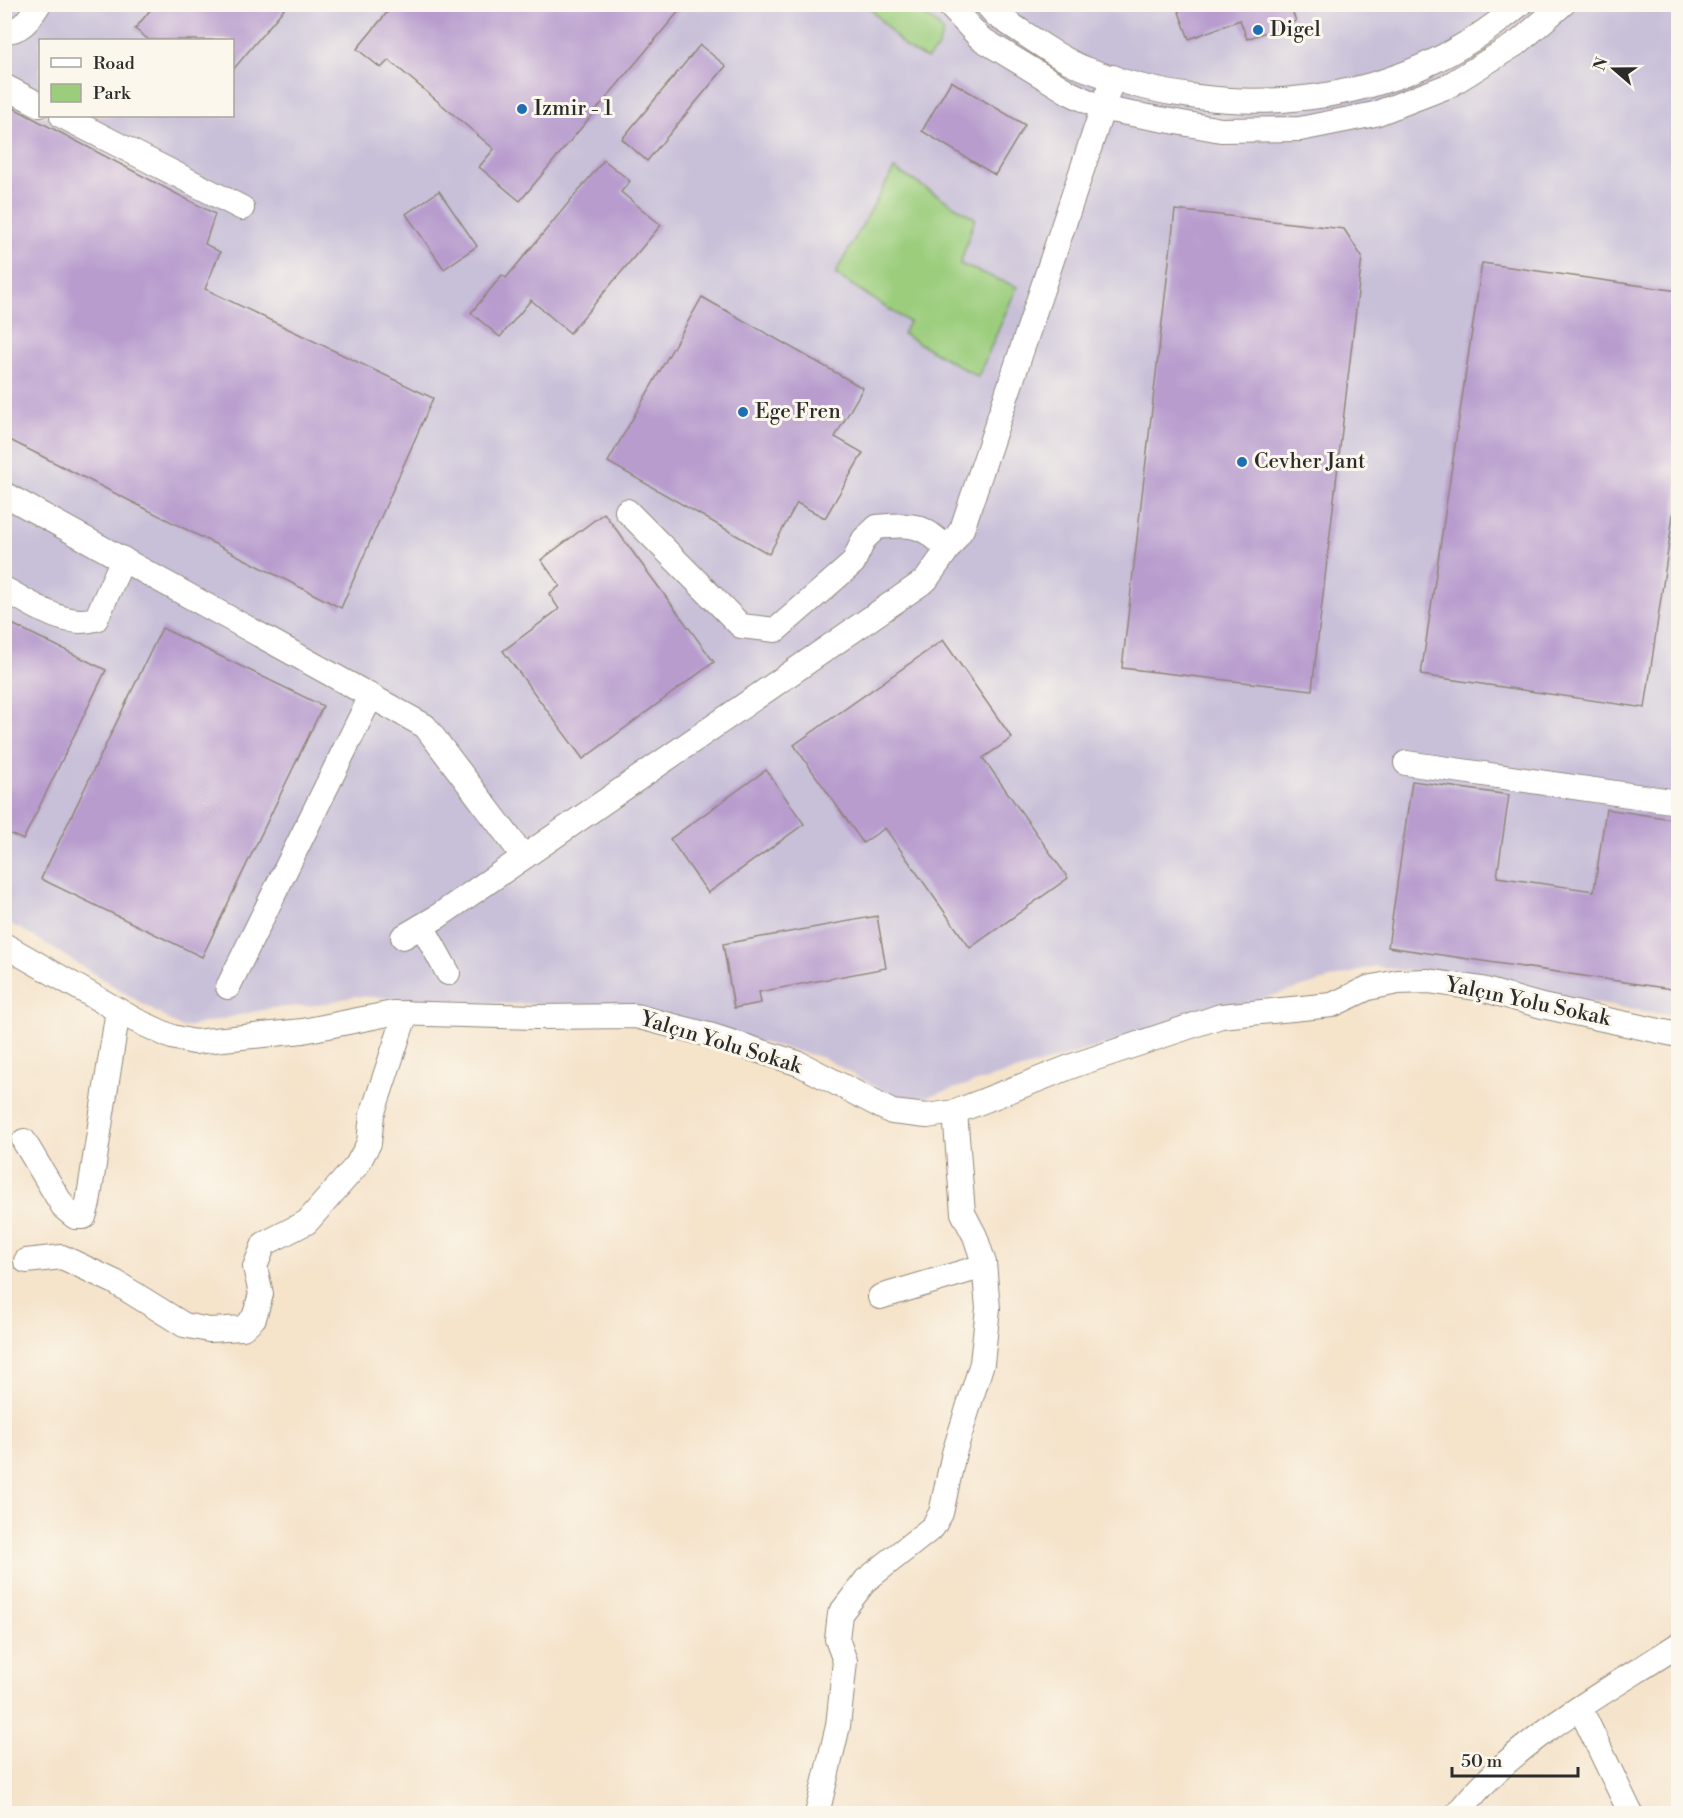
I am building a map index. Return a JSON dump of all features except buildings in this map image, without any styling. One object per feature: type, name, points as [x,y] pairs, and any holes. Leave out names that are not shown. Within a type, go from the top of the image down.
[{"type":"street","points":[[4,30],[16,30],[24,26],[39,4]]},
{"type":"street","points":[[948,4],[980,38],[1070,93],[1104,109],[1221,130],[1300,129],[1375,114],[1448,86],[1519,42],[1563,4]]},
{"type":"street","points":[[986,4],[998,16],[1081,68],[1149,89],[1224,102],[1298,101],[1368,87],[1436,61],[1503,20],[1520,4]]},
{"type":"street","points":[[448,974],[412,932],[926,580],[962,528],[1113,77]]},
{"type":"street","points":[[4,86],[39,104]]},
{"type":"street","points":[[64,117],[242,208]]},
{"type":"street","points":[[4,494],[425,726],[524,857]]},
{"type":"street","points":[[627,511],[741,626],[776,630],[853,563],[864,539],[877,527],[915,526],[932,533],[947,549]]},
{"type":"street","points":[[4,589],[66,621],[81,623],[96,619],[123,559]]},
{"type":"street","points":[[228,987],[371,696]]},
{"type":"street","points":[[1406,763],[1678,802]]},
{"type":"street","name":"Yalçın Yolu Sokak","points":[[4,945],[118,1010],[172,1037],[194,1042],[303,1031],[393,1013],[635,1017],[709,1035],[800,1064],[892,1112],[927,1116],[955,1112],[1075,1065],[1221,1016],[1332,1005],[1368,988],[1398,982],[1428,981],[1482,989],[1542,1006],[1678,1035]]},
{"type":"street","points":[[24,1141],[64,1208],[75,1218],[84,1217],[118,1010]]},
{"type":"street","points":[[26,1261],[62,1257],[115,1282],[184,1325],[209,1330],[243,1328],[254,1318],[261,1294],[255,1267],[264,1244],[307,1222],[357,1165],[369,1143],[372,1115],[406,1013]]},
{"type":"street","points":[[817,1814],[838,1726],[845,1661],[837,1639],[840,1614],[866,1580],[933,1527],[941,1513],[954,1453],[982,1363],[988,1308],[984,1266],[975,1236],[963,1212],[955,1112]]},
{"type":"street","points":[[880,1297],[984,1266]]},
{"type":"street","points":[[1457,1814],[1514,1755],[1580,1708],[1678,1645]]},
{"type":"street","points":[[1580,1708],[1631,1814]]},
{"type":"shaded area","points":[[4,5],[1678,5],[1678,1017],[1375,966],[905,1103],[824,1058],[616,1006],[476,1003],[355,996],[319,1005],[271,1008],[182,1028],[21,929],[5,922]]},
{"type":"green space","points":[[867,5],[911,5],[918,13],[931,19],[943,33],[937,49],[927,59],[906,48]]},
{"type":"green space","points":[[894,169],[975,218],[960,264],[1017,287],[978,377],[903,334],[909,322],[835,274]]},
{"type":"place","name":"Digel","points":[[1258,30]]},
{"type":"place","name":"Izmir - 1","points":[[522,109]]},
{"type":"place","name":"Ege Fren","points":[[743,412]]},
{"type":"place","name":"Cevher Jant","points":[[1242,462]]}]
